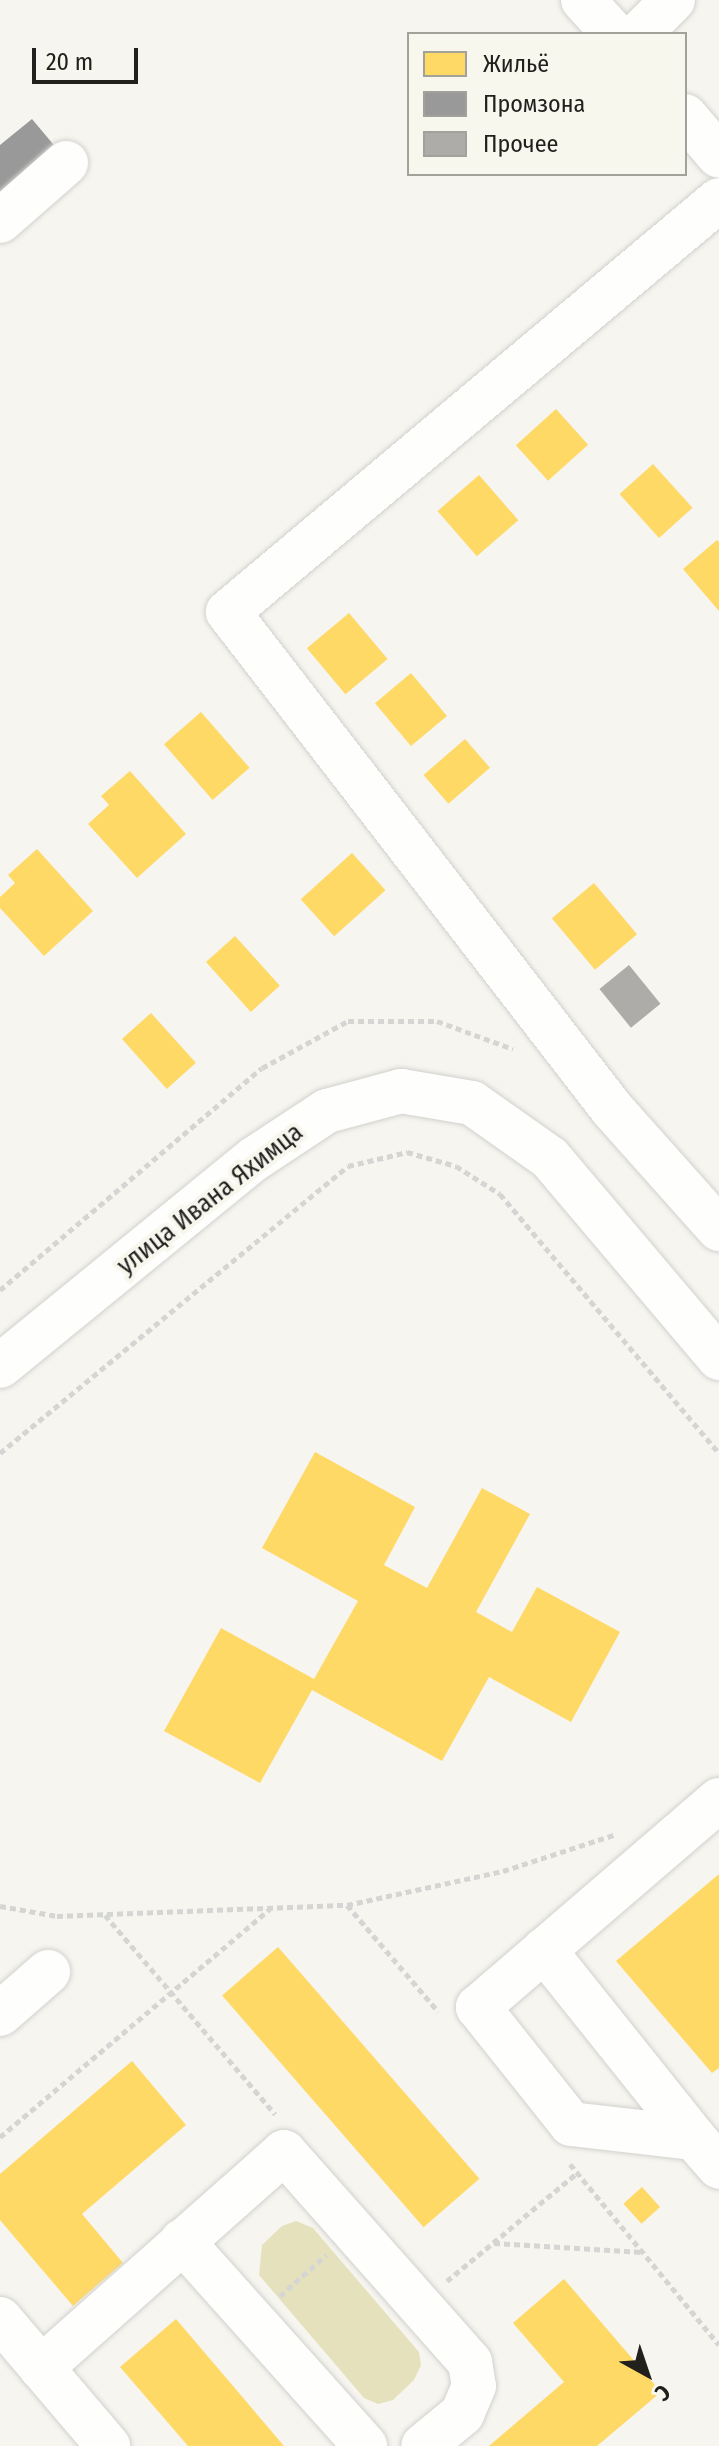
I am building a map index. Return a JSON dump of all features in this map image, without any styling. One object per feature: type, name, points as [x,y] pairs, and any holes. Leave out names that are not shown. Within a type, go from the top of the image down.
[{"type":"street","points":[[583,0],[612,32]]},
{"type":"street","points":[[641,32],[673,0]]},
{"type":"street","points":[[687,118],[719,156]]},
{"type":"street","points":[[0,221],[66,163]]},
{"type":"street","points":[[719,200],[228,612],[612,1109],[719,1229]]},
{"type":"street","name":"улица Ивана Яхимца","points":[[0,1366],[254,1159],[327,1111],[401,1091],[472,1103],[550,1158],[719,1358]]},
{"type":"street","points":[[707,2153],[571,2124],[478,2007],[719,1800]]},
{"type":"street","points":[[544,1950],[707,2153]]},
{"type":"street","points":[[0,2014],[48,1972]]},
{"type":"street","points":[[41,2368],[284,2152],[470,2362],[474,2386],[462,2414],[423,2446]]},
{"type":"street","points":[[182,2241],[365,2446]]},
{"type":"street","points":[[0,2319],[108,2446]]},
{"type":"path","points":[[0,1453],[348,1166],[407,1152],[456,1166],[500,1194],[719,1453]]},
{"type":"path","points":[[0,1906],[57,1916],[363,1902],[503,1871],[632,1829]]},
{"type":"path","points":[[0,2137],[271,1908]]},
{"type":"path","points":[[105,1914],[284,2125]]},
{"type":"path","points":[[438,2288],[577,2173]]},
{"type":"path","points":[[253,2320],[354,2231]]},
{"type":"path","points":[[493,2243],[642,2252]]},
{"type":"shaded area","points":[[296,2221],[313,2228],[419,2352],[421,2365],[414,2380],[393,2400],[378,2404],[364,2398],[259,2275],[262,2245],[282,2226]]},
{"type":"building: Жильё","points":[[556,409],[588,445],[548,481],[516,445]]},
{"type":"building: Жильё","points":[[653,464],[692,508],[659,538],[620,494]]},
{"type":"building: Жильё","points":[[479,475],[518,520],[477,556],[437,511]]},
{"type":"building: Жильё","points":[[717,540],[719,542],[719,611],[683,569]]},
{"type":"building: Жильё","points":[[349,613],[388,659],[345,694],[307,648]]},
{"type":"building: Жильё","points":[[411,673],[447,716],[411,746],[375,703]]},
{"type":"building: Жильё","points":[[201,712],[250,768],[213,800],[164,744]]},
{"type":"building: Жильё","points":[[465,739],[490,768],[448,804],[423,775]]},
{"type":"building: Жильё","points":[[130,771],[186,834],[137,878],[88,824],[109,805],[101,796]]},
{"type":"building: Жильё","points":[[37,849],[93,911],[44,956],[0,908],[0,897],[15,883],[8,875]]},
{"type":"building: Жильё","points":[[352,853],[385,890],[334,936],[301,899]]},
{"type":"building: Жильё","points":[[594,883],[637,934],[595,970],[552,918]]},
{"type":"building: Жильё","points":[[235,936],[280,986],[251,1012],[206,962]]},
{"type":"building: Жильё","points":[[151,1013],[196,1063],[167,1089],[122,1039]]},
{"type":"building: Жильё","points":[[315,1452],[415,1507],[384,1565],[427,1588],[482,1488],[530,1514],[476,1612],[512,1632],[537,1587],[620,1632],[571,1722],[489,1677],[442,1761],[312,1690],[260,1783],[164,1731],[221,1628],[314,1679],[358,1601],[262,1548]]},
{"type":"building: Жильё","points":[[719,1874],[719,2068],[712,2073],[616,1961]]},
{"type":"building: Жильё","points":[[278,1947],[479,2179],[424,2227],[222,1996]]},
{"type":"building: Жильё","points":[[132,2061],[186,2125],[82,2214],[123,2263],[73,2306],[0,2220],[0,2174]]},
{"type":"building: Жильё","points":[[642,2187],[660,2207],[641,2224],[623,2204]]},
{"type":"building: Жильё","points":[[564,2279],[661,2392],[597,2446],[489,2446],[564,2382],[513,2323]]},
{"type":"building: Жильё","points":[[176,2319],[284,2446],[188,2446],[120,2367]]},
{"type":"building: Промзона","points":[[32,119],[58,150],[0,199],[0,145]]},
{"type":"building: Прочее","points":[[629,965],[660,1004],[631,1028],[599,989]]}]
